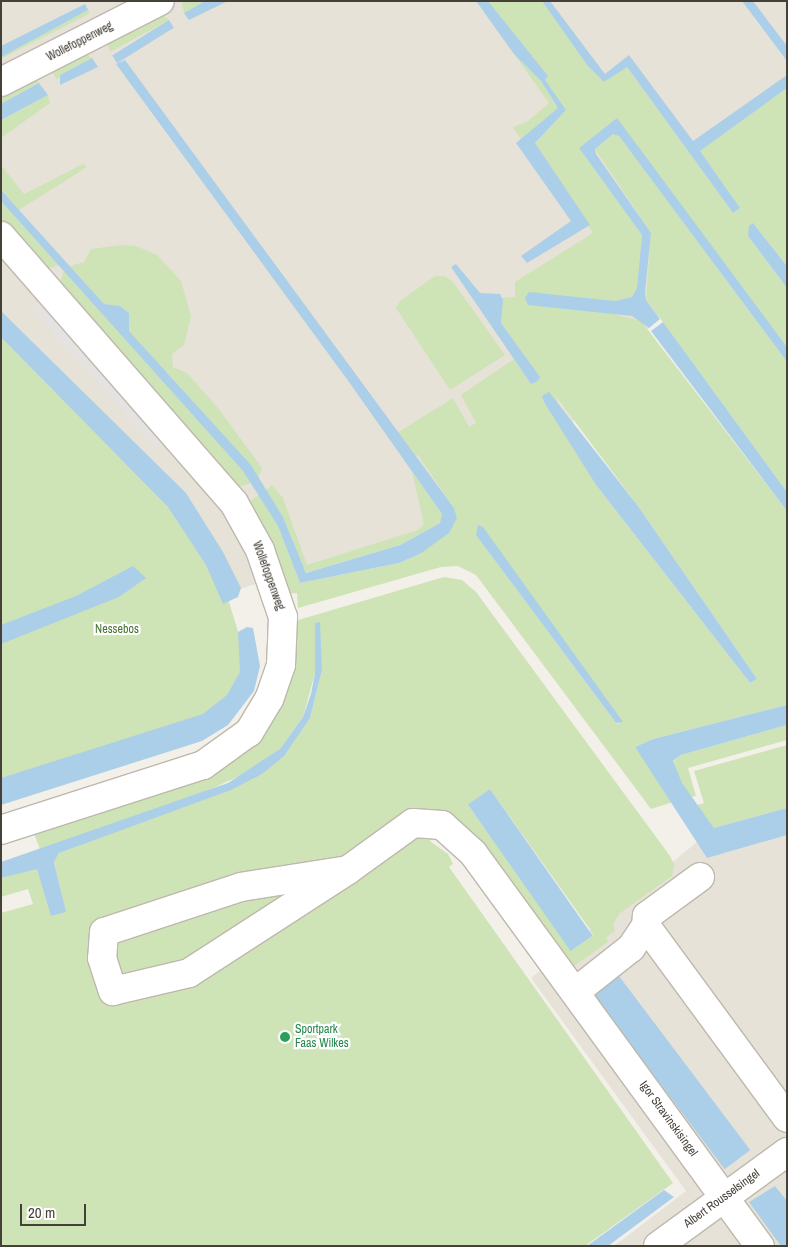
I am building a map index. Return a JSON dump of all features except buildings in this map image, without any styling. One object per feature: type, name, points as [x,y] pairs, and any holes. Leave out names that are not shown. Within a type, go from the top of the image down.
[{"type":"street","name":"Wollefoppenweg","points":[[1,82],[160,1]]},
{"type":"street","name":"Wollefoppenweg","points":[[1,236],[234,503],[260,550],[283,617],[281,665],[268,699],[249,732],[203,765],[1,830]]},
{"type":"street","name":"Igor Stravinskisingel","points":[[348,870],[240,887],[104,932],[102,958],[113,991],[189,973],[348,870],[413,823],[442,824],[473,853],[760,1246]]},
{"type":"street","points":[[575,992],[631,948],[646,926],[647,916],[700,877]]},
{"type":"street","points":[[646,926],[787,1118]]},
{"type":"street","name":"Albert Rousselsingel","points":[[658,1246],[787,1152]]},
{"type":"shaded area","points":[[1,1],[787,1],[787,215],[688,279],[509,501],[228,593],[1,399]]},
{"type":"shaded area","points":[[43,298],[169,438],[158,449],[31,309]]},
{"type":"shaded area","points":[[787,808],[787,1246],[614,1246],[686,1191],[531,978],[714,828]]},
{"type":"green space","points":[[182,1],[205,1],[184,13]]},
{"type":"green space","points":[[488,1],[542,1],[587,65],[604,82],[626,66],[733,213],[740,208],[700,151],[787,88],[787,266],[753,223],[748,236],[787,288],[787,347],[617,119],[579,148],[642,235],[637,288],[632,297],[615,301],[529,293],[641,321],[787,511],[787,705],[653,739],[635,747],[673,802],[651,809],[476,575],[458,566],[441,567],[298,608],[297,593],[286,594],[249,502],[259,495],[278,526],[300,583],[399,563],[420,554],[457,518],[454,508],[418,455],[415,456],[397,433],[453,398],[469,427],[476,423],[461,395],[514,359],[531,384],[538,381],[539,377],[501,323],[502,298],[515,297],[515,282],[593,233],[535,143],[566,110],[544,79],[547,76]],"holes":[[[555,395],[638,506],[757,679],[750,683],[596,485],[575,449]],[[476,535],[619,724],[616,723]]]},
{"type":"green space","points":[[88,10],[90,14],[2,59],[1,54]]},
{"type":"green space","points":[[160,12],[169,20],[110,52],[105,39]]},
{"type":"green space","points":[[82,51],[92,58],[60,75],[58,80],[50,70]]},
{"type":"green space","points":[[514,54],[541,81],[558,108],[521,139],[513,127],[527,122],[549,103]]},
{"type":"green space","points":[[32,73],[39,83],[1,104],[1,89]]},
{"type":"green space","points":[[48,95],[50,103],[1,138],[1,120]]},
{"type":"green space","points":[[613,134],[619,136],[787,362],[787,492],[646,299],[651,233],[595,149]]},
{"type":"green space","points":[[83,164],[87,167],[19,210],[1,190],[1,165],[24,194]]},
{"type":"green space","points":[[1,201],[59,265],[44,270],[1,223]]},
{"type":"green space","points":[[122,245],[136,246],[157,255],[181,281],[191,316],[184,345],[172,354],[173,367],[187,373],[218,408],[262,468],[258,478],[251,465],[129,331],[129,313],[120,306],[104,304],[70,266],[84,262],[91,249]]},
{"type":"green space","points":[[64,271],[243,471],[251,483],[238,487],[58,287]]},
{"type":"green space","points":[[435,276],[445,276],[453,282],[505,355],[450,390],[396,308],[400,301]]},
{"type":"green space","name":"Nessebos","points":[[1,325],[210,540],[251,674],[221,719],[1,792]]},
{"type":"green space","points":[[412,472],[442,514],[440,523],[400,545],[306,573],[283,517],[266,490],[272,485],[283,498],[307,565],[418,530],[424,524]]},
{"type":"green space","name":"Sportpark Faas Wilkes","points":[[444,577],[462,580],[476,592],[670,856],[674,864],[672,876],[619,914],[613,925],[615,931],[606,937],[608,942],[571,968],[468,832],[412,814],[431,842],[448,854],[453,864],[449,867],[673,1183],[585,1246],[1,1246],[1,913],[33,904],[28,889],[1,897],[1,878],[37,868],[47,900],[62,896],[54,861],[59,853],[262,774],[310,718],[322,670],[316,651],[315,673],[303,717],[280,749],[252,770],[196,796],[40,849],[33,831],[241,746],[295,621]],"holes":[[[490,789],[594,935],[573,950],[468,805]]]},
{"type":"green space","points":[[787,725],[787,740],[688,768],[696,796],[691,797],[677,776],[673,762],[681,755]]},
{"type":"green space","points":[[787,745],[787,808],[714,828],[697,805],[704,803],[694,771]]},
{"type":"water","points":[[205,1],[228,1],[189,20],[184,13]]},
{"type":"water","points":[[476,1],[488,1],[548,76],[545,80],[566,110],[535,143],[590,225],[527,263],[521,256],[571,221],[516,143],[558,108],[541,81],[514,54]]},
{"type":"water","points":[[542,1],[550,1],[605,74],[629,55],[693,141],[787,75],[787,88],[700,151],[740,208],[733,213],[627,67],[604,82],[587,65]]},
{"type":"water","points":[[742,1],[753,1],[787,46],[787,61]]},
{"type":"water","points":[[85,4],[88,10],[1,57],[1,46]]},
{"type":"water","points":[[169,20],[174,28],[117,63],[112,56]]},
{"type":"water","points":[[92,58],[98,67],[60,85],[60,75]]},
{"type":"water","points":[[125,60],[454,508],[457,518],[449,533],[420,554],[399,563],[300,583],[278,526],[243,471],[1,201],[1,190],[104,304],[120,306],[129,313],[129,331],[251,465],[283,517],[306,573],[400,545],[440,523],[442,514],[349,382],[116,64]]},
{"type":"water","points":[[39,83],[48,95],[1,120],[1,104]]},
{"type":"water","points":[[617,118],[787,347],[787,362],[619,136],[613,134],[595,149],[596,154],[651,233],[645,292],[646,300],[660,319],[649,328],[632,316],[528,305],[525,298],[529,292],[615,301],[632,297],[637,288],[642,235],[579,148]]},
{"type":"water","points":[[753,223],[787,266],[787,288],[748,236],[749,226]]},
{"type":"water","points":[[456,264],[480,293],[500,294],[503,300],[501,323],[540,377],[538,381],[531,384],[451,267]]},
{"type":"water","points":[[1,311],[186,493],[223,552],[241,588],[238,597],[223,604],[206,565],[168,507],[1,337]]},
{"type":"water","points":[[663,322],[787,492],[787,511],[651,331]]},
{"type":"water","points":[[549,392],[638,506],[757,679],[750,683],[596,485],[544,402],[542,396]]},
{"type":"water","points":[[478,525],[483,527],[623,722],[616,723],[476,535]]},
{"type":"water","points":[[133,566],[146,578],[119,597],[1,644],[1,625],[76,596]]},
{"type":"water","points":[[320,622],[322,670],[310,718],[284,756],[262,774],[231,790],[59,853],[54,862],[66,912],[51,916],[37,869],[1,878],[1,862],[228,783],[280,749],[303,717],[311,694],[315,673],[315,623]]},
{"type":"water","points":[[247,627],[253,628],[260,666],[254,691],[228,725],[202,741],[1,805],[1,778],[203,714],[227,695],[240,672],[238,632]]},
{"type":"water","points":[[787,705],[787,725],[681,755],[673,761],[682,783],[714,828],[787,808],[787,835],[707,858],[635,747],[653,739]]},
{"type":"water","points":[[490,789],[593,936],[571,951],[468,804]]},
{"type":"water","points":[[619,976],[750,1150],[725,1169],[593,995]]},
{"type":"water","points":[[775,1186],[787,1201],[787,1246],[781,1246],[749,1202]]},
{"type":"water","points":[[664,1190],[674,1197],[608,1246],[587,1246]]},
{"type":"place","name":"Sportpark Faas Wilkes","points":[[285,1037]]}]
